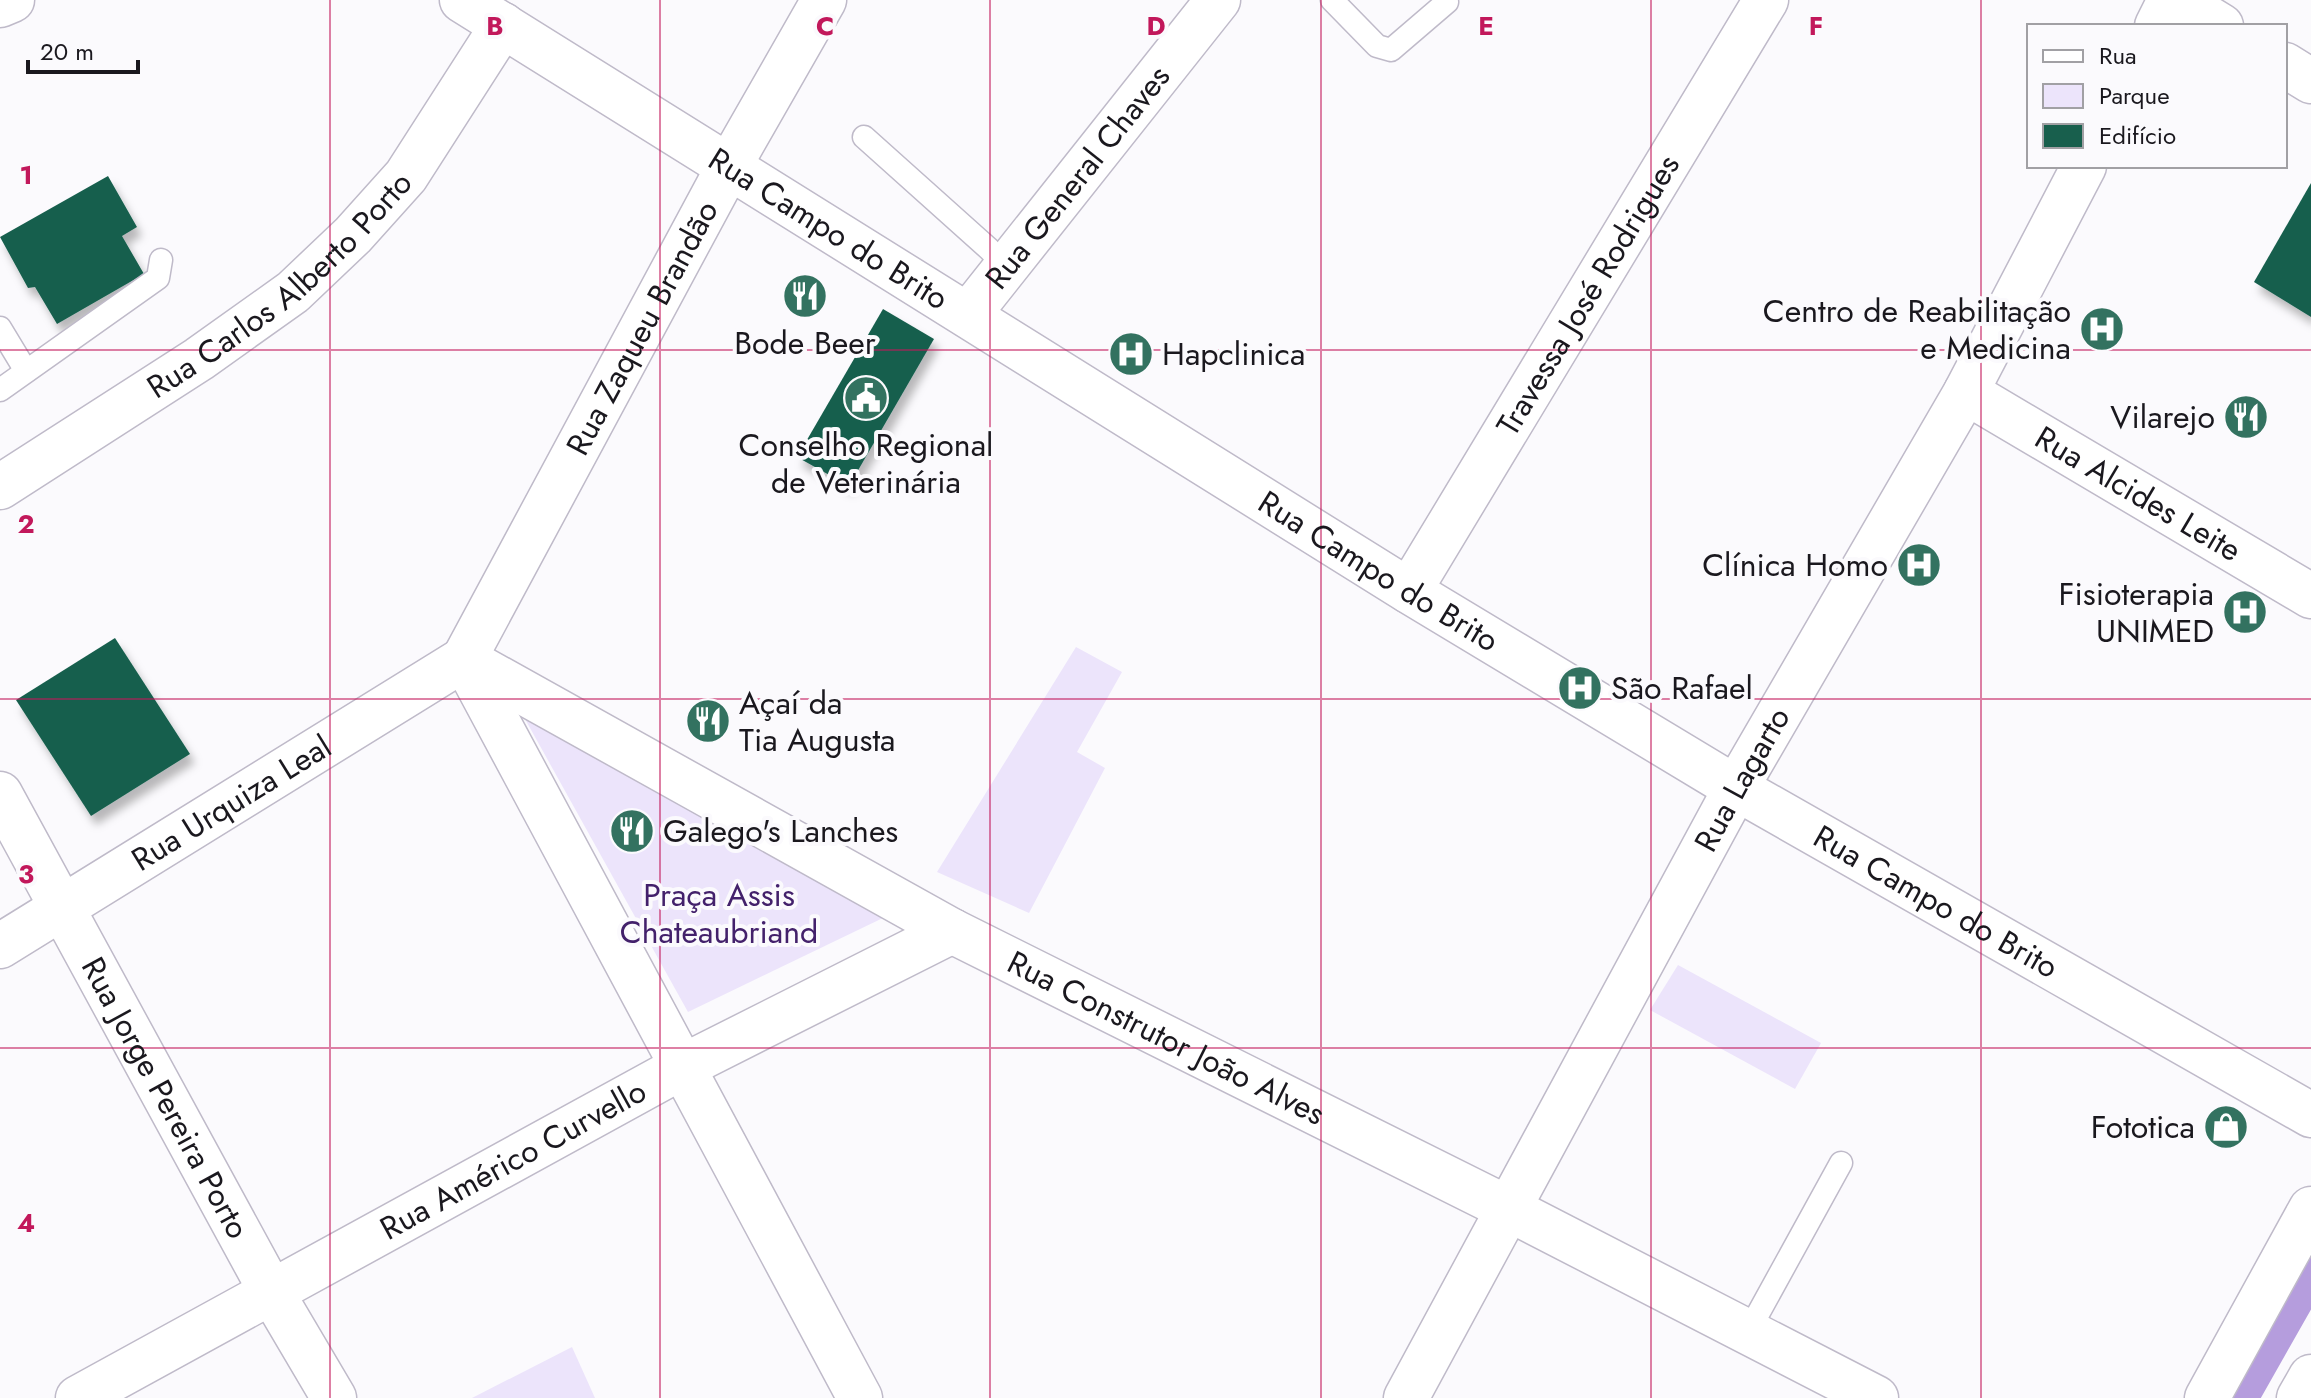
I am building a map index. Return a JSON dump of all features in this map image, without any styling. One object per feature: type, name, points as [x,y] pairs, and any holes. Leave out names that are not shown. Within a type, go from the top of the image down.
[{"type":"street","points":[[0,5],[12,0]]},
{"type":"street","name":"Rua Campo do Brito","points":[[462,0],[1409,591],[1736,788],[2311,1115]]},
{"type":"street","name":"Rua Zaqueu Brandão","points":[[464,659],[728,168],[824,0]]},
{"type":"street","name":"Rua General Chaves","points":[[968,315],[1218,0]]},
{"type":"street","name":"Travessa José Rodrigues","points":[[1409,591],[1766,0]]},
{"type":"street","points":[[2158,24],[2170,0]]},
{"type":"street","points":[[2178,0],[2218,24]]},
{"type":"street","name":"Rua Carlos Alberto Porto","points":[[0,487],[199,359],[293,292],[353,235],[406,176],[503,25]]},
{"type":"street","points":[[2287,66],[2311,81]]},
{"type":"street","name":"Rua Lagarto","points":[[1406,1398],[1736,788],[1966,392],[2083,168]]},
{"type":"street","name":"Rua Alcides Leite","points":[[1966,392],[2311,596]]},
{"type":"street","points":[[464,659],[860,1398]]},
{"type":"street","name":"Rua Urquiza Leal","points":[[0,946],[464,659]]},
{"type":"street","name":"Rua Construtor João Alves","points":[[464,659],[952,931],[1748,1332],[1827,1386],[1876,1398]]},
{"type":"street","name":"Rua Jorge Pereira Porto","points":[[0,794],[272,1293],[334,1398]]},
{"type":"street","name":"Rua Américo Curvello","points":[[78,1398],[682,1067],[952,931]]},
{"type":"street","points":[[2207,1398],[2311,1209]]},
{"type":"street","points":[[2299,1398],[2311,1377]]},
{"type":"lane","points":[[1332,0],[1377,46],[1391,50],[1447,2]]},
{"type":"lane","points":[[864,137],[1006,267]]},
{"type":"lane","points":[[0,390],[158,278],[161,260]]},
{"type":"lane","points":[[0,328],[26,371]]},
{"type":"lane","points":[[1748,1332],[1841,1163]]},
{"type":"green space","points":[[1076,647],[1122,672],[1077,752],[1105,768],[1029,913],[937,872]]},
{"type":"green space","name":"Praça Assis Chateaubriand","points":[[525,719],[885,917],[688,1012]]},
{"type":"green space","points":[[1678,965],[1821,1043],[1795,1089],[1650,1010]]},
{"type":"green space","points":[[572,1347],[595,1398],[472,1398]]},
{"type":"building","points":[[108,176],[137,227],[122,236],[144,274],[57,324],[35,287],[28,288],[0,237]]},
{"type":"building","points":[[2311,183],[2311,317],[2254,282]]},
{"type":"building","name":"Conselho Regional de Veterinária","points":[[883,309],[934,339],[849,486],[797,457]]},
{"type":"building","points":[[115,638],[190,754],[91,816],[16,700]]},
{"type":"waterway","points":[[2239,1398],[2311,1271]]},
{"type":"place","name":"Bode Beer","points":[[805,296]]},
{"type":"place","name":"Centro de Reabilitação e Medicina","points":[[2102,329]]},
{"type":"place","name":"Hapclinica","points":[[1131,354]]},
{"type":"place","name":"Conselho Regional de Veterinária","points":[[866,398]]},
{"type":"place","name":"Vilarejo","points":[[2246,417]]},
{"type":"place","name":"Clínica Homo","points":[[1919,565]]},
{"type":"place","name":"Fisioterapia UNIMED","points":[[2245,612]]},
{"type":"place","name":"São Rafael","points":[[1580,688]]},
{"type":"place","name":"Açaí da Tia Augusta","points":[[708,721]]},
{"type":"place","name":"Galego's Lanches","points":[[632,831]]},
{"type":"place","name":"Fototica","points":[[2226,1127]]}]
